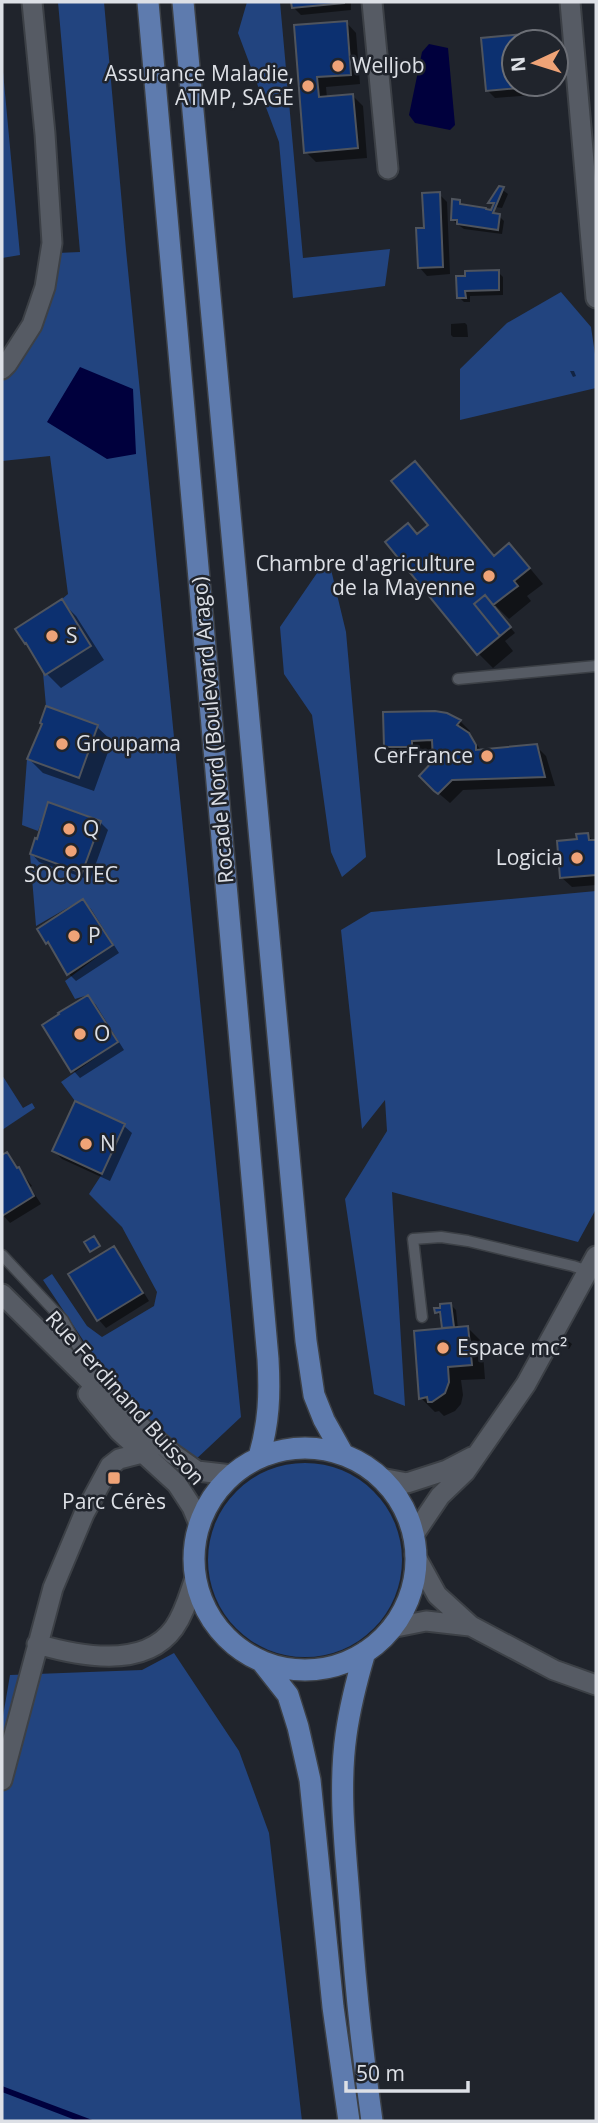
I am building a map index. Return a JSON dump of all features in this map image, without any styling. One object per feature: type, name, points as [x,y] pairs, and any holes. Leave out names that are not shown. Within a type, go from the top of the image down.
[{"type":"main road","name":"Rocade Nord (Boulevard Arago)","points":[[148,2],[268,1359],[270,1400],[267,1430],[259,1457]]},
{"type":"main road","points":[[183,2],[306,1342],[314,1395],[343,1454]]},
{"type":"main road","points":[[296,1448],[315,1448],[343,1454],[363,1464],[381,1478],[396,1495],[407,1515],[414,1546],[414,1575],[410,1594],[391,1628],[365,1652],[332,1667],[297,1670],[262,1662],[238,1648],[218,1628],[203,1605],[195,1578],[194,1551],[199,1524],[212,1497],[232,1475],[259,1457],[296,1448]]},
{"type":"main road","points":[[365,1652],[345,1737],[344,1788],[355,1981],[372,2121]]},
{"type":"main road","points":[[262,1662],[288,1695],[310,1780],[333,2007],[349,2121]]},
{"type":"street","points":[[2,369],[8,364],[32,325],[45,287],[52,243],[44,121],[32,2]]},
{"type":"street","points":[[372,2],[388,169]]},
{"type":"street","points":[[570,2],[596,298]]},
{"type":"street","points":[[592,1263],[526,1384],[465,1472],[429,1510],[414,1546],[437,1595],[471,1626],[554,1670],[596,1685]]},
{"type":"street","name":"Rue Ferdinand Buisson","points":[[7,1300],[106,1397],[173,1454],[197,1471],[232,1475]]},
{"type":"street","name":"Rue Ferdinand Buisson","points":[[7,1300],[119,1431],[177,1484],[199,1524]]},
{"type":"street","points":[[381,1478],[407,1483],[447,1470],[471,1458],[489,1438]]},
{"type":"street","points":[[2,1780],[53,1588],[84,1514],[110,1466],[119,1458],[142,1453]]},
{"type":"street","points":[[37,1644],[71,1654],[99,1656],[141,1651],[157,1644],[172,1630],[185,1611],[195,1578]]},
{"type":"street","points":[[391,1628],[426,1621],[471,1626]]},
{"type":"lane","points":[[458,679],[596,666]]},
{"type":"lane","points":[[422,1317],[413,1239],[441,1237],[573,1266],[592,1263]]},
{"type":"lane","points":[[2,1255],[62,1320],[106,1397]]},
{"type":"shaded area","points":[[58,2],[104,2],[241,1417],[193,1462],[119,1394],[43,1280],[52,1274],[87,1326],[102,1337],[154,1306],[157,1292],[122,1227],[89,1194],[102,1174],[125,1124],[75,1101],[61,1082],[118,1042],[88,995],[75,999],[65,981],[113,945],[83,899],[36,926],[30,854],[82,873],[101,821],[49,802],[38,831],[22,825],[27,759],[79,778],[98,725],[46,706],[43,673],[91,645],[62,599],[68,594],[50,456],[2,461],[2,371],[57,253],[80,252]]},
{"type":"shaded area","points":[[247,2],[280,2],[303,258],[390,249],[385,286],[293,298],[279,142],[238,33]]},
{"type":"shaded area","points":[[429,44],[448,48],[455,125],[450,130],[415,123],[409,115],[422,52]]},
{"type":"shaded area","points":[[2,61],[20,255],[2,258]]},
{"type":"shaded area","points":[[561,292],[591,327],[596,361],[596,388],[460,420],[460,369],[507,323]]},
{"type":"shaded area","points":[[80,367],[133,389],[136,454],[107,459],[47,422]]},
{"type":"shaded area","points":[[328,557],[346,632],[366,857],[342,877],[331,852],[312,715],[284,674],[280,627]]},
{"type":"shaded area","points":[[596,891],[596,1209],[578,1242],[392,1192],[405,1406],[374,1394],[345,1199],[387,1131],[385,1100],[362,1129],[341,930],[371,912]]},
{"type":"shaded area","points":[[2,1075],[23,1108],[32,1103],[35,1108],[2,1130]]},
{"type":"shaded area","points":[[305,1463],[324,1464],[342,1470],[374,1491],[395,1523],[401,1541],[401,1579],[395,1597],[374,1629],[342,1650],[324,1656],[305,1657],[286,1656],[268,1650],[236,1629],[215,1597],[209,1579],[208,1560],[209,1541],[215,1523],[236,1491],[268,1470],[286,1464]]},
{"type":"shaded area","points":[[174,1653],[239,1751],[269,1833],[302,2121],[2,2121],[2,1722],[10,1675],[142,1670]]},
{"type":"shaded area","points":[[2,2086],[95,2121],[78,2121],[2,2092]]},
{"type":"building","points":[[291,2],[344,2],[344,3],[292,8]]},
{"type":"building","name":"Assurance Maladie, ATMP, SAGE","points":[[347,21],[351,75],[317,77],[319,97],[353,94],[358,148],[304,153],[294,25]]},
{"type":"building","points":[[500,36],[500,90],[486,91],[481,38]]},
{"type":"building","points":[[499,186],[504,187],[493,213],[500,214],[498,230],[457,224],[457,220],[451,220],[452,199],[460,200],[460,204],[491,210],[494,203],[488,203]]},
{"type":"building","points":[[440,192],[443,267],[418,268],[416,228],[424,228],[422,193]]},
{"type":"building","points":[[499,270],[499,290],[465,291],[466,298],[457,298],[456,276],[465,276],[465,271]]},
{"type":"building","points":[[415,461],[494,556],[509,543],[530,568],[514,581],[518,586],[493,605],[485,595],[474,604],[500,636],[477,655],[385,542],[408,523],[417,534],[428,525],[391,481]]},
{"type":"building","points":[[485,595],[511,627],[500,636],[474,604]]},
{"type":"building","name":"S","points":[[62,599],[91,646],[45,675],[15,629]]},
{"type":"building","points":[[46,706],[98,725],[79,778],[27,759],[42,724],[40,723]]},
{"type":"building","name":"CerFrance","points":[[435,711],[461,720],[457,725],[469,733],[476,750],[537,744],[545,777],[452,780],[438,794],[419,776],[433,761],[432,740],[412,741],[412,747],[384,747],[383,712]]},
{"type":"building","name":"Q","points":[[48,802],[101,821],[82,873],[30,854]]},
{"type":"building","name":"Logicia","points":[[588,833],[589,840],[596,840],[596,875],[560,878],[557,841],[577,839],[576,834]]},
{"type":"building","name":"P","points":[[83,899],[113,945],[67,975],[48,942],[46,944],[37,929]]},
{"type":"building","name":"O","points":[[88,995],[118,1042],[71,1072],[42,1025]]},
{"type":"building","name":"N","points":[[75,1101],[125,1124],[102,1174],[52,1151]]},
{"type":"building","points":[[7,1152],[17,1168],[19,1167],[34,1196],[2,1216],[2,1155]]},
{"type":"building","points":[[94,1236],[100,1246],[90,1252],[84,1242]]},
{"type":"building","points":[[114,1246],[143,1293],[97,1321],[68,1274]]},
{"type":"building","points":[[451,1303],[454,1327],[442,1328],[440,1312],[435,1313],[434,1308],[440,1308],[440,1304]]},
{"type":"building","name":"Espace mc²","points":[[468,1326],[472,1365],[448,1367],[449,1382],[445,1393],[432,1402],[428,1402],[427,1397],[419,1399],[414,1331]]},
{"type":"place","name":"Welljob","points":[[338,66]]},
{"type":"place","name":"Assurance Maladie, ATMP, SAGE","points":[[308,86]]},
{"type":"place","name":"Chambre d'agriculture de la Mayenne","points":[[489,576]]},
{"type":"place","name":"S","points":[[52,636]]},
{"type":"place","name":"Groupama","points":[[62,744]]},
{"type":"place","name":"CerFrance","points":[[487,756]]},
{"type":"place","name":"Q","points":[[69,829]]},
{"type":"place","name":"SOCOTEC","points":[[71,851]]},
{"type":"place","name":"Logicia","points":[[577,858]]},
{"type":"place","name":"P","points":[[74,936]]},
{"type":"place","name":"O","points":[[80,1034]]},
{"type":"place","name":"N","points":[[86,1144]]},
{"type":"place","name":"Espace mc²","points":[[443,1348]]},
{"type":"place","name":"Parc Cérès","points":[[114,1478]]}]
